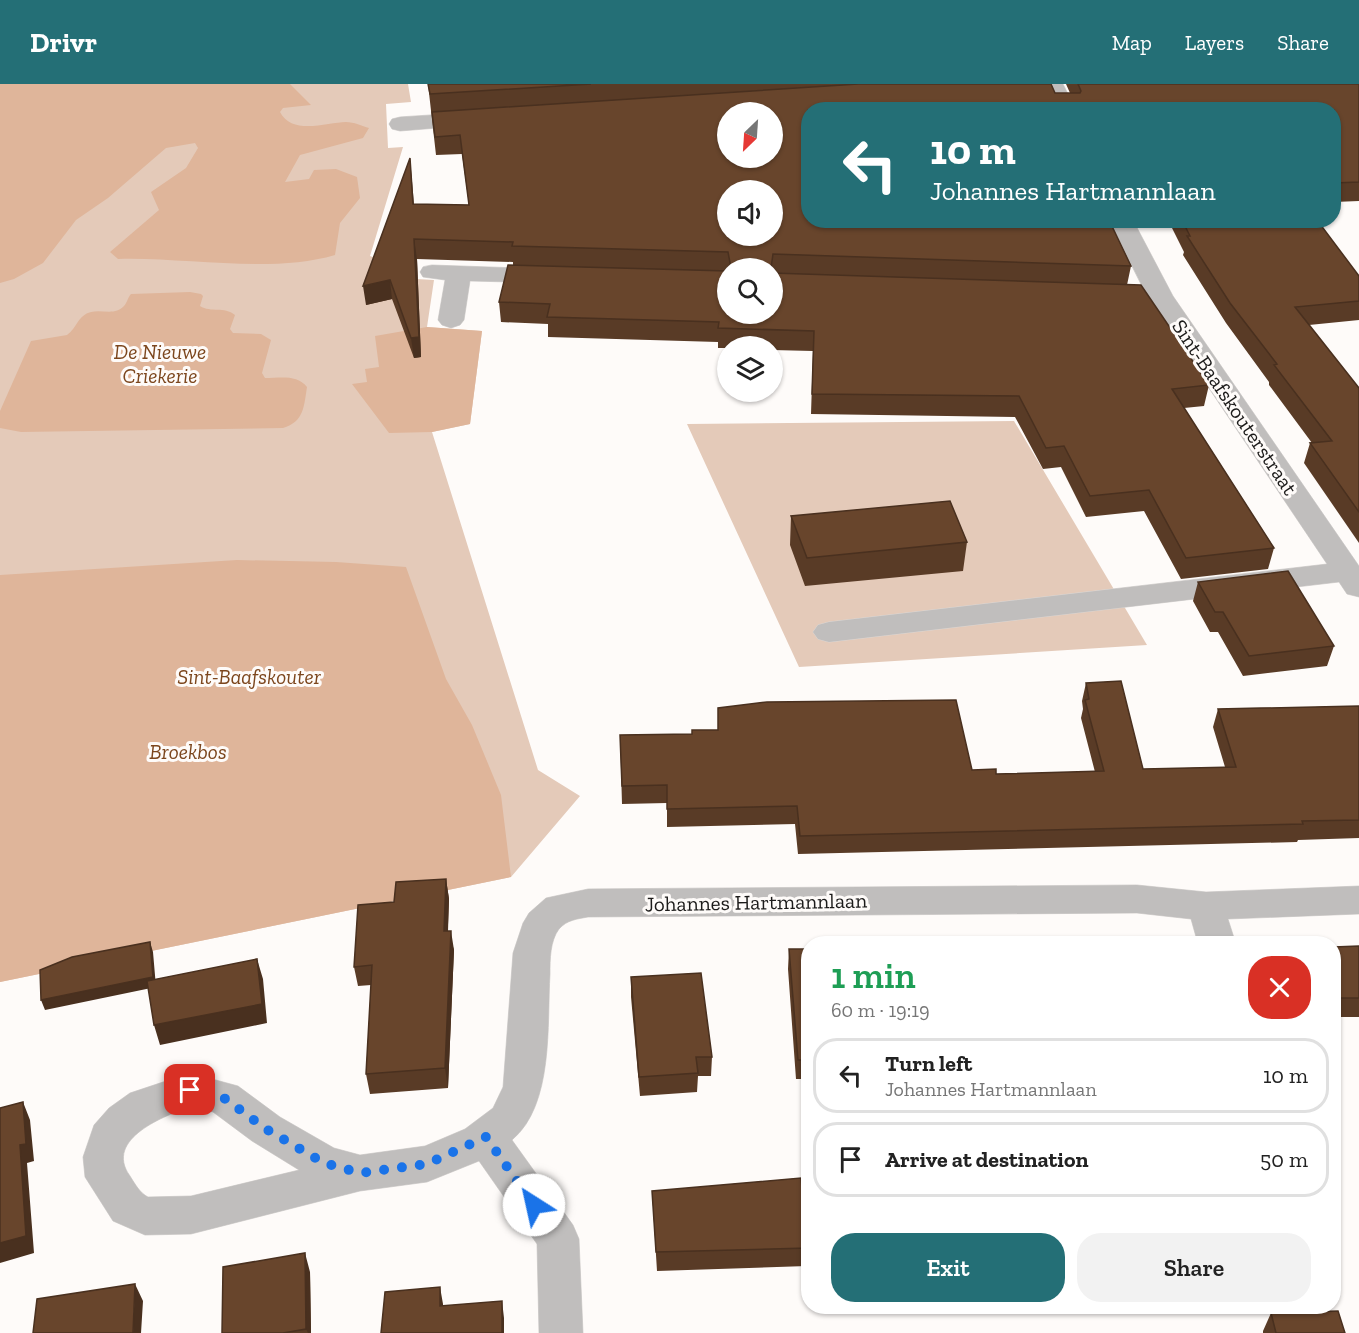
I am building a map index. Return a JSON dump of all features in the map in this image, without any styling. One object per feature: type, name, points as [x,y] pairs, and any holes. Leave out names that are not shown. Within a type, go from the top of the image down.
[{"type":"street","points":[[1052,84],[1061,102]]},
{"type":"street","points":[[400,124],[505,117]]},
{"type":"street","name":"Sint-Baafskouterstraat","points":[[1124,228],[1146,296],[1353,580]]},
{"type":"street","points":[[432,272],[576,276]]},
{"type":"street","points":[[451,320],[459,272]]},
{"type":"street","points":[[829,632],[1353,580]]},
{"type":"street","name":"Johannes Hartmannlaan","points":[[360,1173],[324,1163],[266,1129],[224,1098],[190,1090],[144,1105],[123,1120],[109,1138],[104,1157],[106,1177],[128,1208],[145,1216],[191,1215],[360,1173],[427,1164],[486,1137],[507,1120],[524,1088],[532,953],[542,923],[559,908],[588,903],[1137,898],[1206,906],[1359,900]]},
{"type":"street","points":[[1206,906],[1215,936]]},
{"type":"street","points":[[486,1137],[558,1239],[561,1333]]},
{"type":"green space","name":"Sint-Baafskouter","points":[[0,84],[408,84],[411,102],[386,104],[388,148],[403,147],[370,256],[381,260],[381,277],[434,280],[427,327],[482,331],[470,424],[432,432],[538,770],[580,796],[511,877],[0,982]]},
{"type":"green space","points":[[0,84],[290,84],[311,105],[283,108],[280,112],[293,124],[311,126],[346,122],[369,128],[363,138],[300,155],[285,182],[309,179],[314,170],[336,169],[357,177],[360,198],[340,223],[335,255],[310,261],[256,264],[118,259],[110,252],[159,210],[151,192],[186,168],[198,148],[195,143],[166,148],[108,198],[76,220],[43,263],[14,279],[0,283]]},
{"type":"green space","name":"De Nieuwe Criekerie","points":[[190,292],[203,296],[200,306],[231,312],[235,315],[230,329],[233,333],[261,334],[271,340],[262,373],[265,378],[293,378],[307,387],[302,412],[295,422],[283,428],[21,432],[0,428],[0,411],[31,341],[67,335],[87,314],[95,311],[117,311],[124,306],[131,294]]},
{"type":"green space","points":[[427,327],[482,331],[470,424],[432,432],[389,433],[352,384],[367,382],[365,369],[379,367],[375,336]]},
{"type":"green space","points":[[1014,421],[1147,645],[799,667],[687,424]]},
{"type":"green space","name":"Broekbos","points":[[237,560],[336,562],[406,567],[446,679],[472,725],[501,795],[511,877],[0,982],[0,575]]},
{"type":"building","points":[[428,84],[591,84],[430,94]]},
{"type":"building","points":[[858,84],[1051,84],[1055,93],[1080,93],[1078,84],[1359,84],[1359,182],[1341,183],[1341,102],[801,102],[801,228],[1113,228],[1131,266],[773,254],[772,258],[729,258],[728,252],[512,246],[513,242],[414,239],[419,337],[411,338],[390,280],[363,286],[410,158],[413,204],[469,205],[460,135],[435,137],[432,112]]},
{"type":"building","points":[[1186,228],[1323,228],[1359,276],[1359,301],[1295,307],[1359,388],[1359,512],[1310,443],[1332,441],[1230,303],[1187,236],[1190,236]]},
{"type":"building","points":[[508,265],[717,271],[717,322],[547,317],[550,304],[499,302]]},
{"type":"building","points":[[783,273],[1141,285],[1209,385],[1172,389],[1274,548],[1186,558],[1149,490],[1090,496],[1064,446],[1046,448],[1019,396],[812,394],[814,331],[718,328],[719,324],[783,324]]},
{"type":"building","points":[[950,501],[967,542],[807,558],[791,516]]},
{"type":"building","points":[[1288,571],[1334,646],[1249,656],[1223,612],[1215,612],[1198,582]]},
{"type":"building","points":[[1121,681],[1143,769],[1236,767],[1218,709],[1359,706],[1359,820],[1302,821],[1303,824],[800,836],[797,806],[667,809],[667,785],[622,786],[620,735],[692,734],[692,730],[718,730],[718,708],[767,702],[956,700],[972,770],[996,769],[996,774],[1104,771],[1085,700],[1089,699],[1086,683]]},
{"type":"building","points":[[446,879],[444,931],[451,931],[445,1068],[366,1074],[372,965],[354,967],[358,905],[394,902],[396,882]]},
{"type":"building","points":[[150,942],[153,977],[41,1000],[40,970],[72,957]]},
{"type":"building","points":[[1359,946],[1359,998],[1341,998],[1341,947]]},
{"type":"building","points":[[789,949],[801,949],[801,1060],[798,1060]]},
{"type":"building","points":[[257,959],[262,1004],[154,1025],[147,981]]},
{"type":"building","points":[[701,973],[712,1057],[696,1057],[698,1073],[639,1077],[631,977]]},
{"type":"building","points":[[23,1102],[26,1144],[20,1145],[26,1236],[0,1243],[0,1108]]},
{"type":"building","points":[[801,1178],[801,1248],[656,1252],[652,1191]]},
{"type":"building","points":[[305,1253],[306,1329],[283,1333],[222,1333],[223,1267]]},
{"type":"building","points":[[135,1284],[133,1333],[33,1333],[37,1299]]},
{"type":"building","points":[[440,1287],[440,1306],[502,1301],[502,1333],[381,1333],[385,1292]]},
{"type":"building","points":[[1271,1314],[1339,1314],[1345,1333],[1276,1333]]},
{"type":"route","points":[[190,1090],[224,1098],[266,1129],[324,1163],[360,1173],[427,1164],[480,1142],[486,1137],[534,1205]]}]
